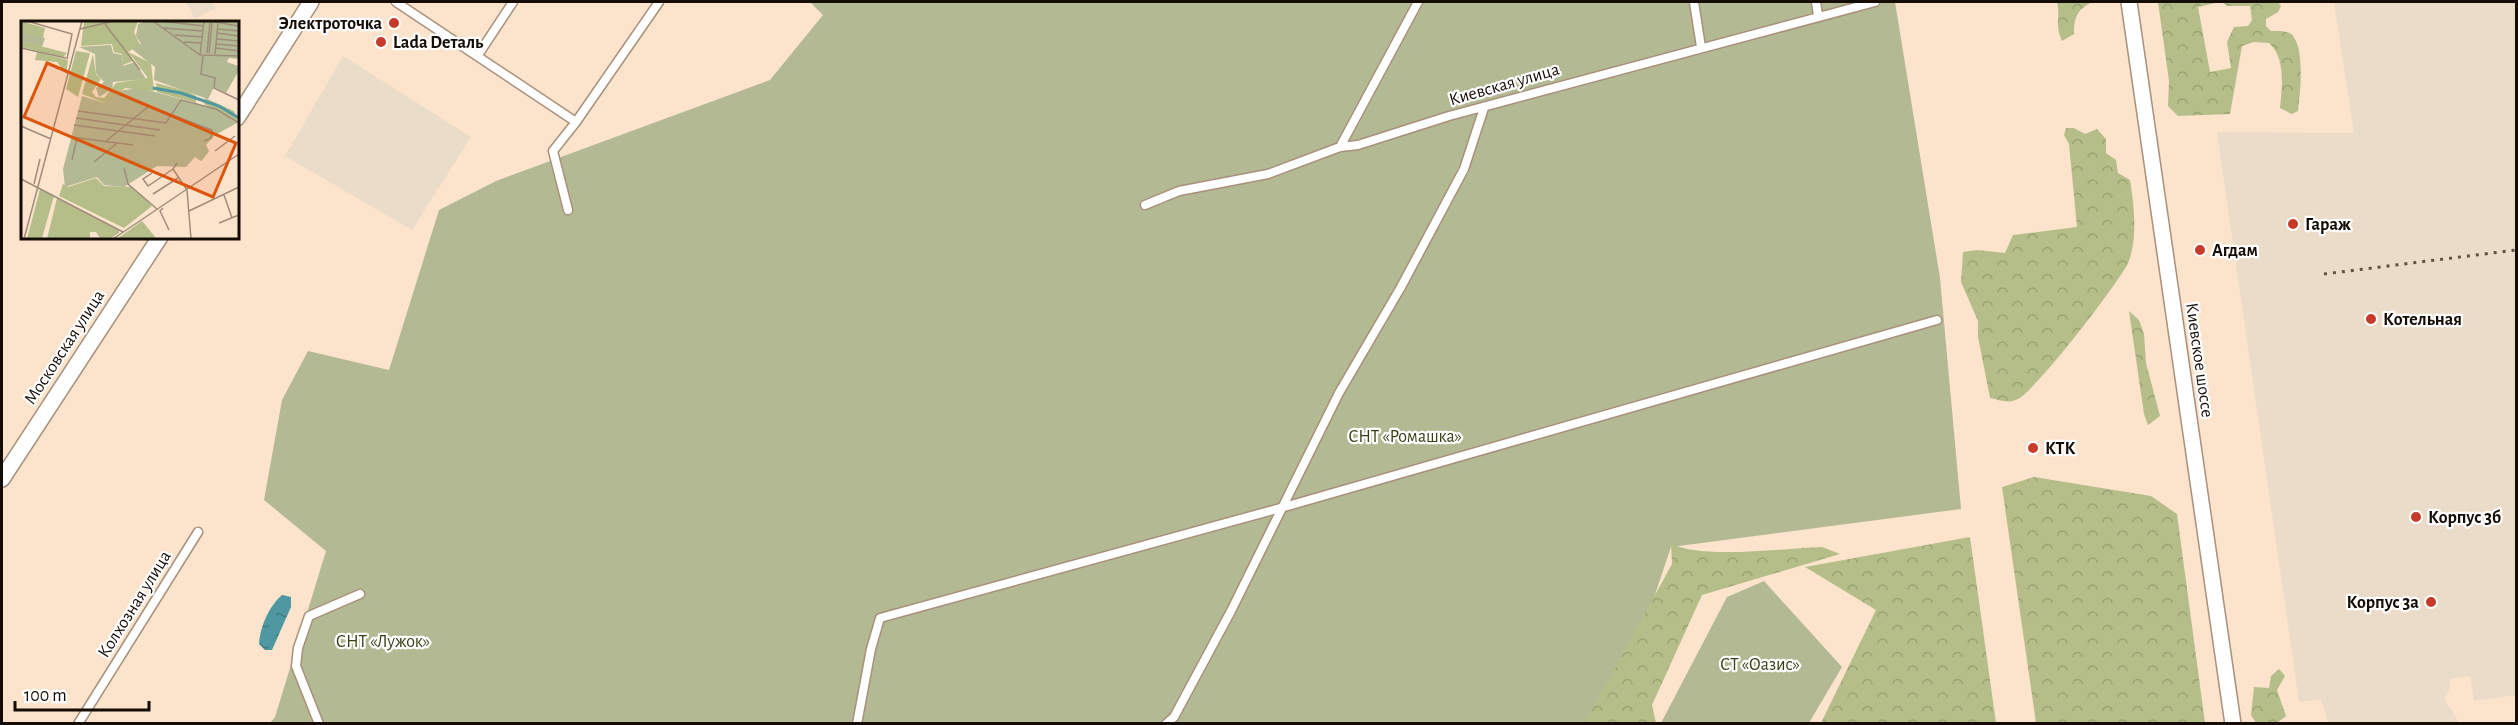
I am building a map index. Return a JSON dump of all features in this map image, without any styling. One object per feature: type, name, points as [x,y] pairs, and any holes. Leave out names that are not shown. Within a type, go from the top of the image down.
[{"type":"highway","points":[[238,116],[311,2]]},
{"type":"highway","name":"Киевское шоссе","points":[[2129,2],[2233,723]]},
{"type":"highway","name":"Московская улица","points":[[2,479],[159,238]]},
{"type":"street","points":[[396,2],[576,122]]},
{"type":"street","points":[[478,56],[513,2]]},
{"type":"street","points":[[568,210],[553,151],[576,122],[659,2]]},
{"type":"street","points":[[1340,147],[1418,2]]},
{"type":"street","points":[[1694,2],[1701,47]]},
{"type":"street","points":[[1816,2],[1818,15]]},
{"type":"street","name":"Киевская улица","points":[[1145,205],[1179,191],[1268,174],[1340,147],[1358,145],[1449,116],[1818,15],[1875,2]]},
{"type":"street","points":[[1166,723],[1174,717],[1284,507],[1339,393],[1464,169],[1484,108]]},
{"type":"street","points":[[857,723],[870,649],[880,618],[1284,507],[1937,320]]},
{"type":"street","name":"Колхозная улица","points":[[78,723],[198,532]]},
{"type":"street","points":[[319,723],[297,671],[298,648],[309,615],[360,594]]},
{"type":"shaded area","points":[[186,2],[212,2],[216,8],[195,19]]},
{"type":"shaded area","points":[[2334,2],[2516,2],[2516,695],[2474,701],[2470,676],[2450,679],[2450,689],[2444,698],[2459,723],[2328,723],[2321,699],[2299,702],[2217,132],[2354,133]]},
{"type":"shaded area","points":[[343,56],[471,137],[412,230],[285,156]]},
{"type":"green space","points":[[810,2],[1895,2],[1940,278],[1961,509],[1671,547],[1612,723],[270,723],[275,717],[326,551],[264,500],[282,400],[308,351],[389,370],[439,210],[496,181],[770,80],[823,15]]},
{"type":"green space","points":[[2057,2],[2092,2],[2077,15],[2074,34],[2062,41],[2058,29]]},
{"type":"green space","points":[[2158,2],[2220,2],[2198,7],[2210,72],[2231,68],[2227,42],[2234,27],[2248,26],[2252,20],[2250,6],[2227,6],[2222,2],[2278,2],[2281,6],[2278,12],[2266,19],[2266,26],[2271,31],[2288,33],[2297,43],[2301,72],[2298,111],[2292,114],[2280,108],[2282,73],[2278,57],[2269,43],[2254,42],[2242,46],[2230,114],[2178,116],[2168,106],[2169,81]]},
{"type":"green space","points":[[2066,128],[2074,128],[2085,134],[2097,129],[2106,139],[2106,153],[2116,160],[2118,173],[2130,180],[2134,222],[2131,254],[2128,263],[2094,313],[2028,391],[2018,399],[2011,401],[1990,398],[1978,337],[1978,321],[1961,282],[1963,252],[1977,250],[2005,253],[2013,235],[2077,227],[2069,144],[2064,135]]},
{"type":"green space","points":[[2129,311],[2139,320],[2144,334],[2146,363],[2160,416],[2148,425],[2144,414]]},
{"type":"green space","points":[[2034,477],[2151,496],[2177,514],[2205,723],[2036,723],[2002,487]]},
{"type":"green space","points":[[1970,537],[1996,723],[1821,723],[1876,610],[1805,567]]},
{"type":"green space","points":[[1671,543],[1701,551],[1743,552],[1822,547],[1840,554],[1702,595],[1652,705],[1656,723],[1585,723],[1672,564]]},
{"type":"green space","name":"СТ «Оазис»","points":[[1764,581],[1842,667],[1809,723],[1661,723],[1727,597]]},
{"type":"green space","points":[[2279,669],[2285,676],[2277,690],[2286,716],[2277,723],[2256,723],[2251,715],[2254,687],[2269,688],[2271,676]]},
{"type":"water","points":[[282,595],[291,597],[291,607],[272,650],[265,650],[259,644],[261,631],[269,611]]},
{"type":"railway","points":[[2324,274],[2516,250]]},
{"type":"place","name":"Электроточка","points":[[394,23]]},
{"type":"place","name":"Lada Dеталь","points":[[381,42]]},
{"type":"place","name":"Гараж","points":[[2293,224]]},
{"type":"place","name":"Агдам","points":[[2200,250]]},
{"type":"place","name":"Котельная","points":[[2371,319]]},
{"type":"place","name":"КТК","points":[[2033,448]]},
{"type":"place","name":"Корпус 3б","points":[[2416,517]]},
{"type":"place","name":"Корпус 3a","points":[[2431,602]]},
{"type":"park label","name":"СНТ «Ромашка»","points":[[1405,436]]},
{"type":"park label","name":"СНТ «Лужок»","points":[[383,641]]}]
